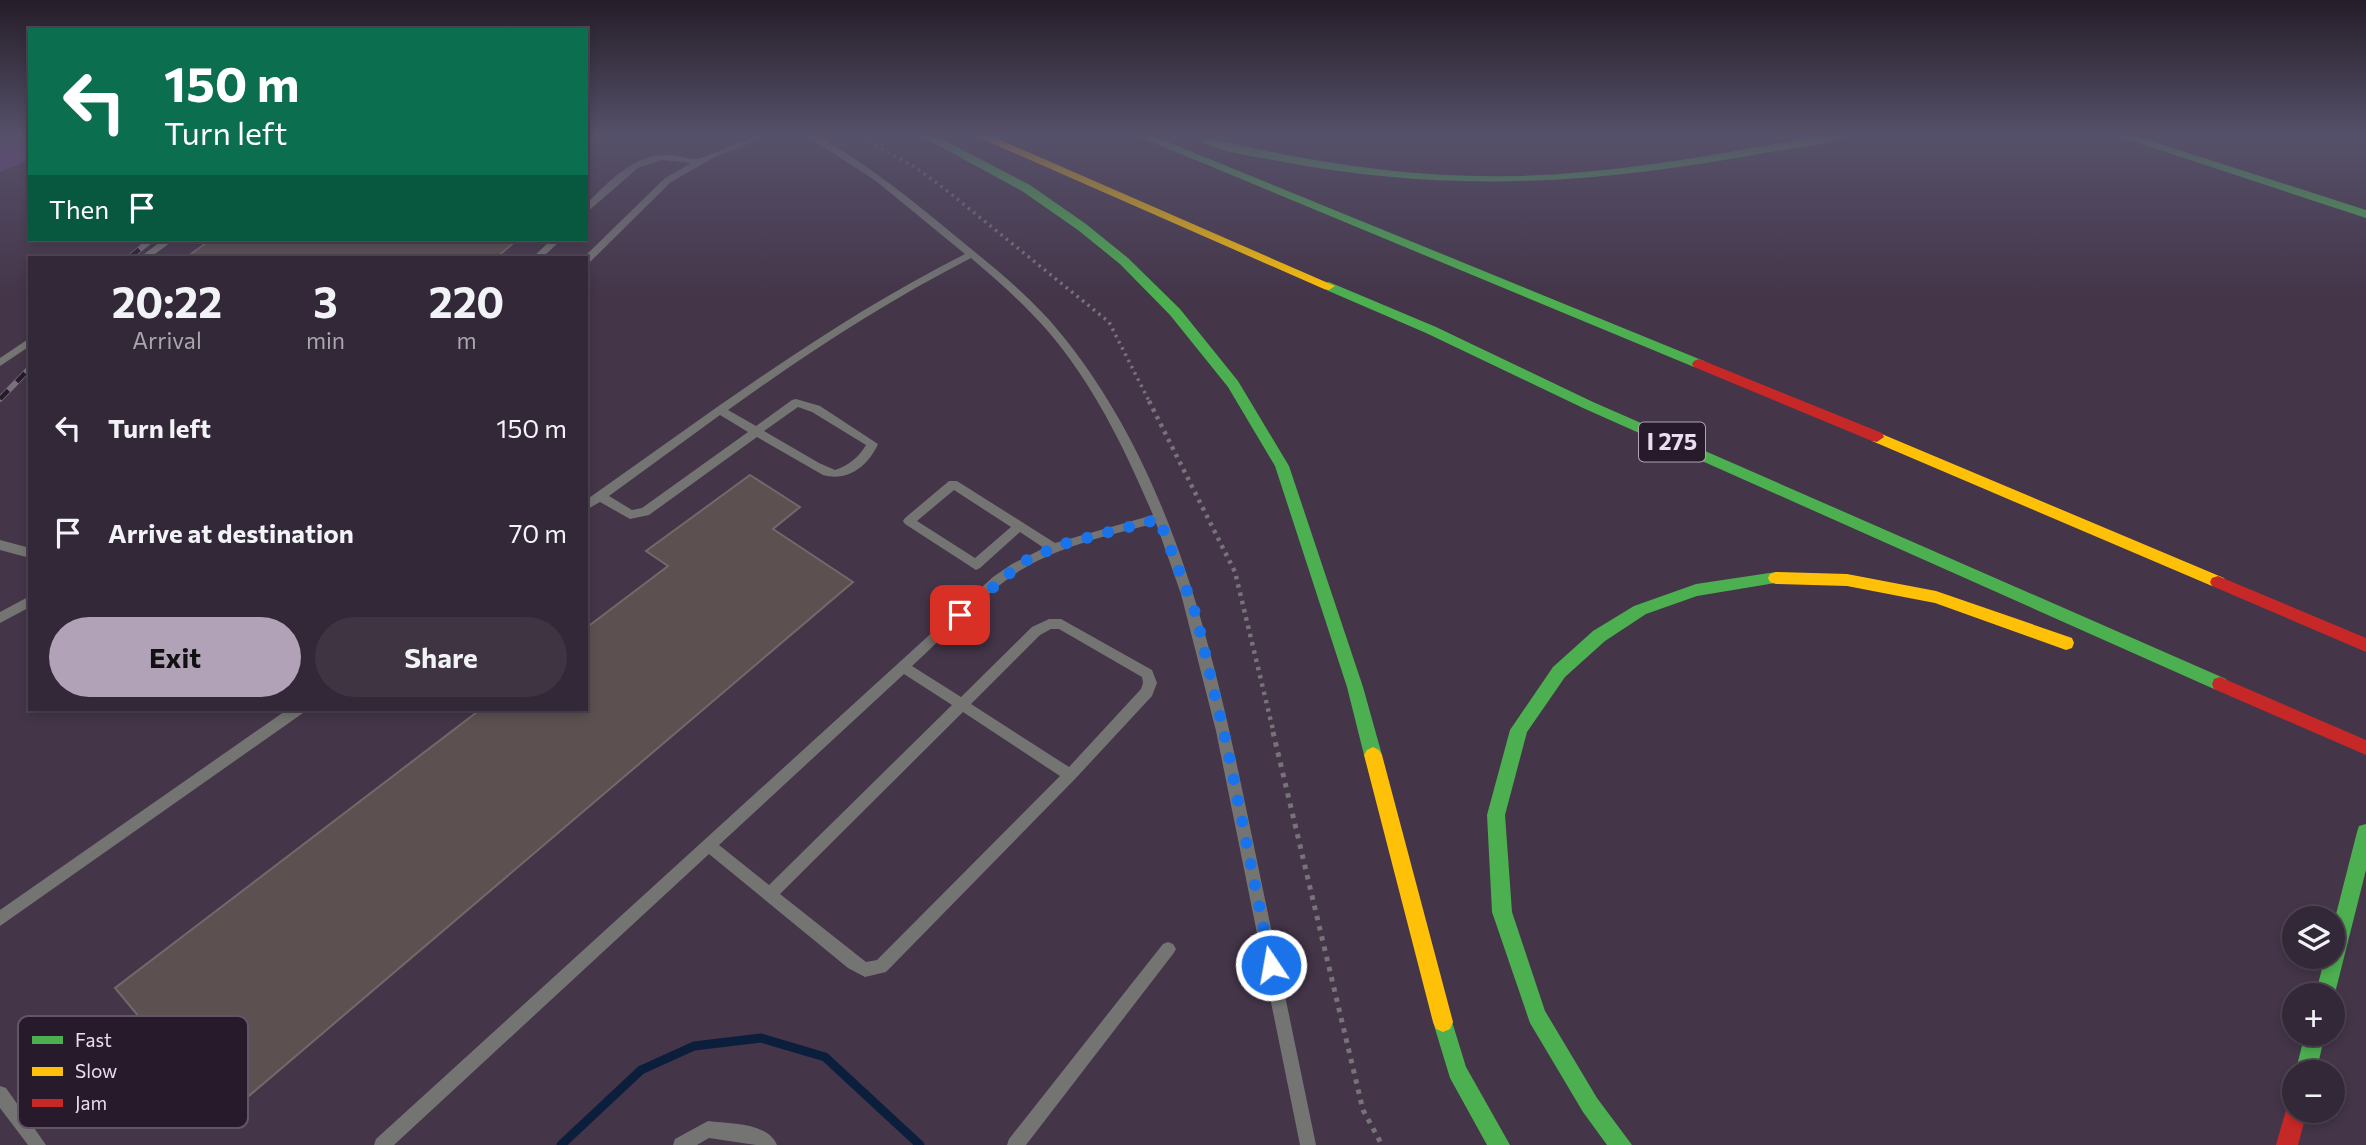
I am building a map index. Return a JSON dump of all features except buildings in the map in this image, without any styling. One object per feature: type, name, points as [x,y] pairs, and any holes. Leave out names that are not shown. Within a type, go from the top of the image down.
[{"type":"main road","points":[[1027,188],[1082,227],[1124,261],[1175,312],[1233,384],[1282,466],[1355,687],[1437,1003],[1458,1071],[1499,1145]]},
{"type":"main road","name":"I 275","points":[[1103,188],[1431,330],[1588,405],[2366,748]]},
{"type":"main road","points":[[1271,188],[1923,456],[2366,645]]},
{"type":"main road","points":[[2286,188],[2366,214]]},
{"type":"main road","points":[[1923,456],[2147,536],[2224,567]]},
{"type":"main road","points":[[1621,1145],[1590,1105],[1537,1016],[1503,912],[1496,815],[1519,730],[1559,672],[1599,636],[1640,610],[1696,590],[1778,578],[1847,580],[1936,597],[2041,632],[2078,648]]},
{"type":"main road","points":[[2328,983],[2366,832]]},
{"type":"main road","points":[[2287,1145],[2293,1123]]},
{"type":"lane","points":[[588,208],[608,188]]},
{"type":"lane","points":[[588,259],[659,188]]},
{"type":"lane","points":[[891,188],[1014,290],[1063,344],[1110,412],[1159,519],[1196,615],[1227,746],[1308,1145]]},
{"type":"lane","points":[[146,256],[166,242]]},
{"type":"lane","points":[[539,256],[554,242]]},
{"type":"lane","points":[[588,505],[805,352],[915,281],[972,254]]},
{"type":"lane","points":[[0,363],[28,342]]},
{"type":"lane","points":[[600,496],[630,515],[645,512],[757,431],[796,403],[801,402],[872,444],[869,452],[847,471],[828,473],[757,431],[722,411]]},
{"type":"lane","points":[[1019,526],[976,565],[909,521],[953,484],[1019,526],[1053,548]]},
{"type":"lane","points":[[382,1145],[997,580],[1023,562],[1053,548],[1159,519]]},
{"type":"lane","points":[[0,545],[28,552]]},
{"type":"lane","points":[[0,618],[28,602]]},
{"type":"lane","points":[[708,845],[769,895],[853,963],[866,970],[881,967],[1070,775],[1147,692],[1150,683],[1147,674],[1061,624],[1049,624],[1036,631],[769,895]]},
{"type":"lane","points":[[904,667],[1070,775]]},
{"type":"lane","points":[[0,919],[295,711]]},
{"type":"lane","points":[[1015,1145],[1168,948]]},
{"type":"lane","points":[[0,1094],[18,1119]]},
{"type":"lane","points":[[25,1128],[37,1145]]},
{"type":"lane","points":[[681,1145],[708,1129],[760,1137],[769,1145]]},
{"type":"waterway","points":[[561,1145],[641,1070],[694,1046],[761,1038],[825,1057],[920,1145]]},
{"type":"railway","points":[[131,256],[149,242]]},
{"type":"railway","points":[[0,399],[28,370]]},
{"type":"traffic: fast","points":[[1027,188],[1082,227],[1124,261],[1175,312],[1233,384],[1282,466],[1355,687],[1373,755]]},
{"type":"traffic: fast","points":[[1271,188],[1699,364]]},
{"type":"traffic: fast","points":[[2286,188],[2366,214]]},
{"type":"traffic: fast","points":[[1329,286],[1431,330],[1588,405],[2220,684]]},
{"type":"traffic: fast","points":[[1621,1145],[1590,1105],[1537,1016],[1502,912],[1496,815],[1519,730],[1559,672],[1599,636],[1640,610],[1696,590],[1776,578]]},
{"type":"traffic: fast","points":[[2328,983],[2366,832]]},
{"type":"traffic: fast","points":[[1443,1022],[1457,1071],[1499,1145]]},
{"type":"traffic: fast","points":[[2308,1060],[2312,1046]]},
{"type":"traffic: slow","points":[[1103,188],[1329,286]]},
{"type":"traffic: slow","points":[[1877,437],[2218,582]]},
{"type":"traffic: slow","points":[[1776,578],[1847,580],[1936,597],[2066,643]]},
{"type":"traffic: slow","points":[[1373,755],[1443,1022]]},
{"type":"traffic: jam","points":[[1699,364],[1877,437]]},
{"type":"traffic: jam","points":[[2218,582],[2366,645]]},
{"type":"traffic: jam","points":[[2220,684],[2366,748]]},
{"type":"traffic: jam","points":[[2287,1145],[2293,1123]]},
{"type":"route","points":[[960,615],[997,580],[1023,562],[1060,545],[1159,519],[1196,615],[1227,746],[1271,965]]}]
